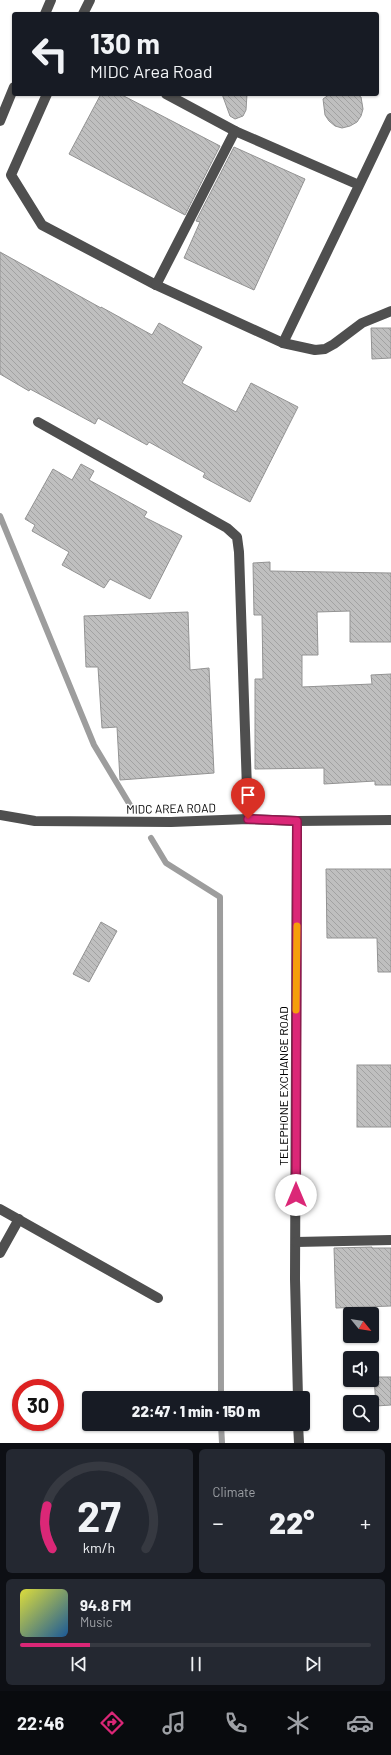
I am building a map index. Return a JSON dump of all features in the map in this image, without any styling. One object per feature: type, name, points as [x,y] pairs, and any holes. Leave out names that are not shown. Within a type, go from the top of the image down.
[{"type":"street","points":[[46,12],[51,0]]},
{"type":"street","points":[[84,12],[90,0]]},
{"type":"street","points":[[0,121],[12,92]]},
{"type":"street","points":[[46,96],[12,175],[42,225],[156,285],[283,343],[315,350],[325,349],[362,323],[391,311]]},
{"type":"street","points":[[170,96],[235,131],[359,185]]},
{"type":"street","points":[[283,343],[391,118]]},
{"type":"street","points":[[156,285],[235,131]]},
{"type":"street","points":[[38,422],[227,528],[237,537],[240,560],[248,819]]},
{"type":"street","name":"MIDC AREA ROAD","points":[[0,815],[35,821],[171,822],[248,819],[297,821],[391,820]]},
{"type":"street","name":"TELEPHONE EXCHANGE ROAD","points":[[297,821],[296,1242],[298,1391]]},
{"type":"street","points":[[0,1209],[158,1298]]},
{"type":"street","points":[[0,1253],[19,1219]]},
{"type":"street","points":[[296,1242],[391,1240]]},
{"type":"street","points":[[298,1431],[299,1443]]},
{"type":"building","points":[[100,96],[124,96],[220,146],[185,215],[69,154]]},
{"type":"building","points":[[223,96],[247,96],[246,110],[243,116],[235,119],[230,116]]},
{"type":"building","points":[[327,96],[359,96],[361,97],[363,109],[361,116],[357,122],[350,126],[342,128],[335,126],[325,115],[323,99]]},
{"type":"building","points":[[234,147],[305,179],[254,290],[184,258],[200,222],[196,221]]},
{"type":"building","points":[[0,252],[152,335],[159,323],[202,347],[182,383],[236,412],[251,383],[298,407],[250,502],[203,477],[205,473],[149,442],[147,445],[98,418],[95,424],[30,389],[29,391],[0,374]]},
{"type":"building","points":[[371,328],[391,328],[391,358],[372,359]]},
{"type":"building","points":[[81,464],[94,471],[89,480],[147,512],[144,517],[182,536],[150,599],[110,579],[104,588],[62,565],[69,552],[32,531],[35,525],[25,519],[53,469],[72,480]]},
{"type":"building","points":[[270,562],[270,571],[391,573],[391,642],[350,642],[350,611],[317,612],[318,655],[302,655],[302,687],[372,684],[371,675],[391,674],[391,785],[375,785],[375,781],[324,784],[324,768],[255,769],[255,679],[263,679],[262,615],[254,615],[253,563]]},
{"type":"building","points":[[188,612],[190,670],[209,668],[214,773],[120,780],[117,727],[102,728],[98,667],[86,667],[84,616]]},
{"type":"building","points":[[326,869],[391,869],[391,972],[378,972],[377,938],[327,938]]},
{"type":"building","points":[[101,922],[117,931],[89,982],[73,974]]},
{"type":"building","points":[[357,1065],[391,1065],[391,1127],[357,1127]]},
{"type":"building","points":[[334,1248],[391,1248],[391,1306],[336,1308]]},
{"type":"building","points":[[379,1377],[391,1377],[391,1405],[379,1406],[379,1395],[375,1395],[375,1387],[379,1387]]},
{"type":"waterway","points":[[0,516],[94,745],[130,805]]},
{"type":"waterway","points":[[151,838],[166,863],[220,897],[221,1391]]},
{"type":"waterway","points":[[221,1431],[222,1443]]},
{"type":"slow traffic","points":[[296,1010],[297,926]]},
{"type":"route","points":[[248,819],[297,821],[296,1195]]}]
